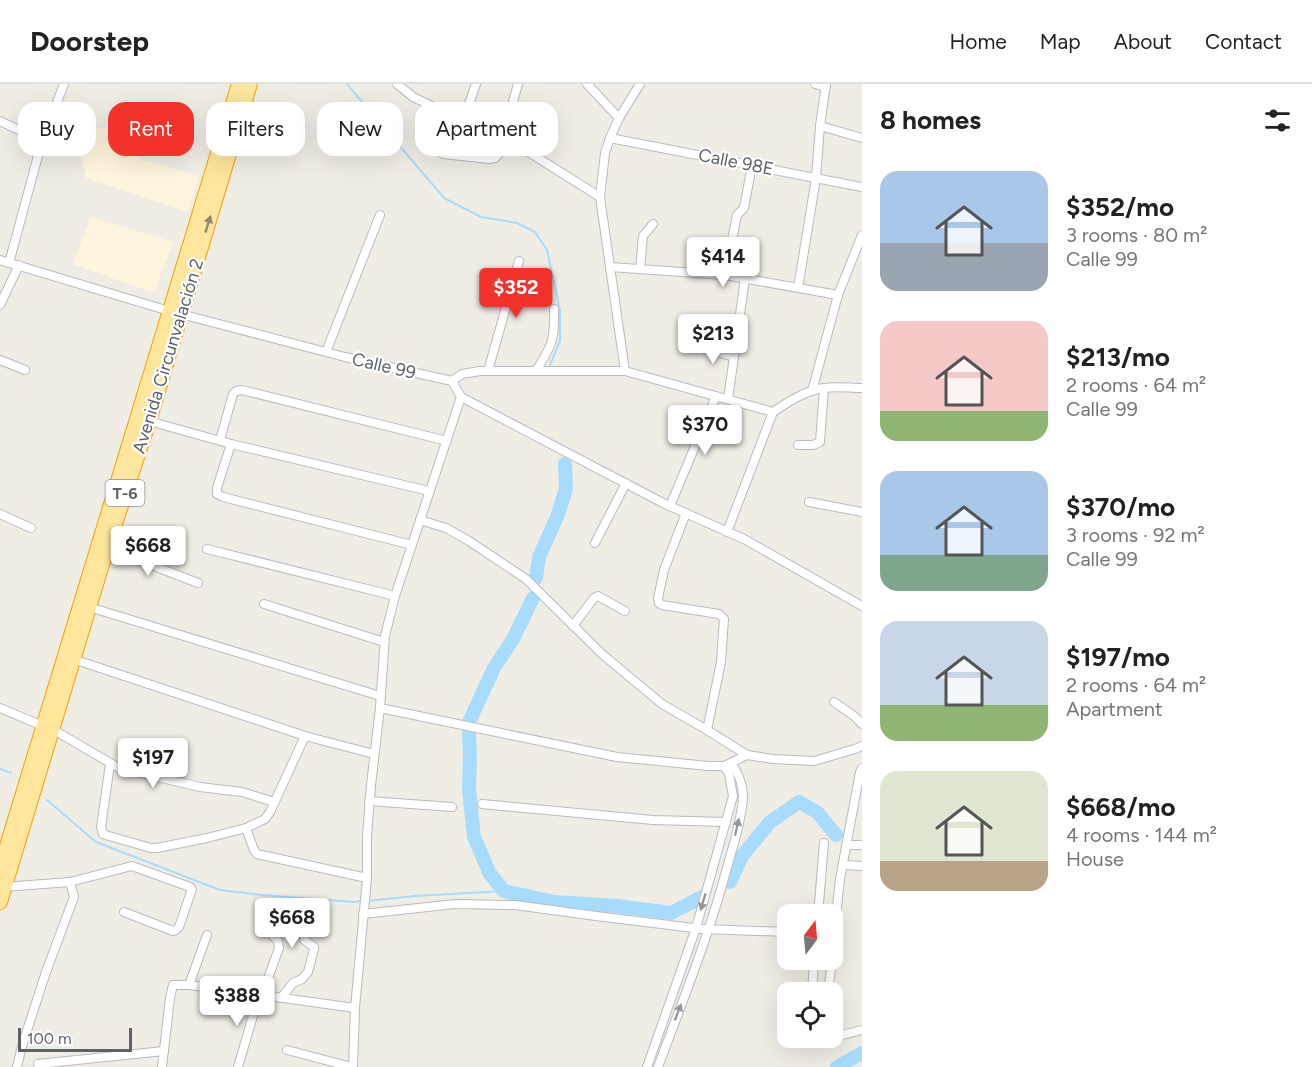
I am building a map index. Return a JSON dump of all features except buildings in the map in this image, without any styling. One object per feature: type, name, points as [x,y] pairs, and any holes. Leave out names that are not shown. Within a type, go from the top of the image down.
[{"type":"highway","name":"Avenida Circunvalación 2","points":[[0,902],[47,728],[73,659],[149,421],[175,312],[239,84]]},
{"type":"highway","name":"Avenida Circunvalación 2","points":[[0,869],[47,728],[175,312],[250,84]]},
{"type":"street","points":[[57,102],[64,84]]},
{"type":"street","points":[[397,84],[423,102]]},
{"type":"street","points":[[470,102],[476,84]]},
{"type":"street","points":[[513,102],[518,84]]},
{"type":"street","points":[[587,84],[618,118]]},
{"type":"street","points":[[625,371],[600,197],[605,153],[610,138],[618,118],[640,84]]},
{"type":"street","points":[[798,288],[816,178],[826,85],[815,84]]},
{"type":"street","points":[[0,121],[18,130]]},
{"type":"street","points":[[820,126],[862,138]]},
{"type":"street","name":"Calle 98E","points":[[610,138],[862,187]]},
{"type":"street","points":[[9,263],[38,156]]},
{"type":"street","points":[[461,156],[489,159],[497,156]]},
{"type":"street","points":[[535,156],[600,197]]},
{"type":"street","points":[[725,275],[736,215],[744,208],[752,165]]},
{"type":"street","points":[[326,352],[380,215]]},
{"type":"street","points":[[640,270],[643,236],[653,224]]},
{"type":"street","points":[[812,391],[837,295],[862,235]]},
{"type":"street","name":"Calle 99","points":[[0,260],[175,312],[326,352],[452,381]]},
{"type":"street","points":[[488,371],[519,261]]},
{"type":"street","points":[[0,305],[19,266]]},
{"type":"street","points":[[610,267],[725,275],[837,295]]},
{"type":"street","points":[[728,399],[745,279]]},
{"type":"street","points":[[536,371],[550,349],[555,332],[554,309]]},
{"type":"street","points":[[700,347],[734,357]]},
{"type":"street","points":[[0,360],[25,370]]},
{"type":"street","points":[[773,412],[625,371],[488,371],[462,374],[452,381],[461,398],[670,506],[744,539],[862,606]]},
{"type":"street","points":[[798,445],[813,445],[820,442],[824,388]]},
{"type":"street","points":[[727,532],[773,412],[812,391],[824,388],[862,388]]},
{"type":"street","points":[[220,440],[233,394],[242,390],[447,441]]},
{"type":"street","points":[[670,506],[716,396]]},
{"type":"street","points":[[287,1050],[353,1067],[367,878],[369,801],[380,708],[384,642],[395,596],[461,398]]},
{"type":"street","points":[[149,421],[231,444],[429,491]]},
{"type":"street","points":[[231,444],[217,494],[412,545]]},
{"type":"street","points":[[595,543],[626,483]]},
{"type":"street","points":[[809,502],[862,512]]},
{"type":"street","points":[[686,513],[664,570],[658,598],[662,605],[719,614],[724,619],[721,662],[707,730]]},
{"type":"street","points":[[0,514],[31,528]]},
{"type":"street","points":[[420,520],[446,528],[526,579],[603,654],[662,704],[747,755],[814,761],[862,746]]},
{"type":"street","points":[[107,548],[198,583]]},
{"type":"street","points":[[207,549],[395,596]]},
{"type":"street","points":[[573,626],[597,596],[625,611]]},
{"type":"street","points":[[264,604],[384,642]]},
{"type":"street","points":[[89,607],[380,696]]},
{"type":"street","points":[[73,659],[305,736],[374,754]]},
{"type":"street","points":[[834,702],[862,724]]},
{"type":"street","points":[[0,708],[47,728],[119,768],[200,787],[242,792],[274,802]]},
{"type":"street","points":[[380,708],[617,757],[708,766],[727,765],[747,755]]},
{"type":"street","points":[[110,764],[101,827],[103,834],[157,848],[246,828],[265,819],[305,736]]},
{"type":"street","points":[[647,1067],[696,928],[733,796],[727,765]]},
{"type":"street","points":[[658,1067],[717,905],[739,820],[743,795],[738,773],[727,765]]},
{"type":"street","points":[[837,904],[846,845],[858,808],[862,768]]},
{"type":"street","points":[[369,801],[453,807]]},
{"type":"street","points":[[482,804],[653,820],[726,822]]},
{"type":"street","points":[[246,828],[257,854],[367,878]]},
{"type":"street","points":[[819,904],[824,843]]},
{"type":"street","points":[[846,845],[862,845]]},
{"type":"street","points":[[843,865],[862,866]]},
{"type":"street","points":[[2,888],[70,882],[132,866],[192,889],[176,930],[173,931],[124,912]]},
{"type":"street","points":[[17,1067],[46,972],[74,897],[70,882]]},
{"type":"street","points":[[363,914],[455,904],[515,905],[696,928],[777,932]]},
{"type":"street","points":[[238,1067],[260,995],[279,948],[278,941],[272,935],[279,905]]},
{"type":"street","points":[[280,998],[293,983],[302,979],[308,972],[314,947],[304,940],[304,933],[310,917]]},
{"type":"street","points":[[189,986],[207,935]]},
{"type":"street","points":[[162,1067],[173,985],[356,1008]]},
{"type":"street","points":[[843,1035],[862,1030]]},
{"type":"street","points":[[38,1064],[164,1051]]},
{"type":"shaded area","points":[[96,128],[108,129],[108,156],[138,156],[140,159],[199,176],[188,212],[86,178],[81,156],[96,156]]},
{"type":"shaded area","points":[[91,217],[173,242],[154,293],[73,264]]},
{"type":"waterway","points":[[347,84],[444,198],[481,217],[517,223],[535,232],[547,250],[560,310],[560,341],[550,365]]},
{"type":"waterway","points":[[536,578],[539,557],[557,517],[566,489],[565,464]]},
{"type":"waterway","points":[[470,720],[494,668],[513,639],[533,598]]},
{"type":"waterway","points":[[469,734],[469,791],[474,837],[490,874],[504,891],[555,902],[617,906],[671,913],[702,897]]},
{"type":"waterway","points":[[0,769],[11,773]]},
{"type":"waterway","points":[[47,800],[96,842],[220,890],[361,901]]},
{"type":"waterway","points":[[730,882],[742,856],[770,822],[799,802],[817,812],[836,835]]},
{"type":"waterway","points":[[367,901],[504,891]]},
{"type":"waterway","points":[[837,1067],[862,1053]]}]
